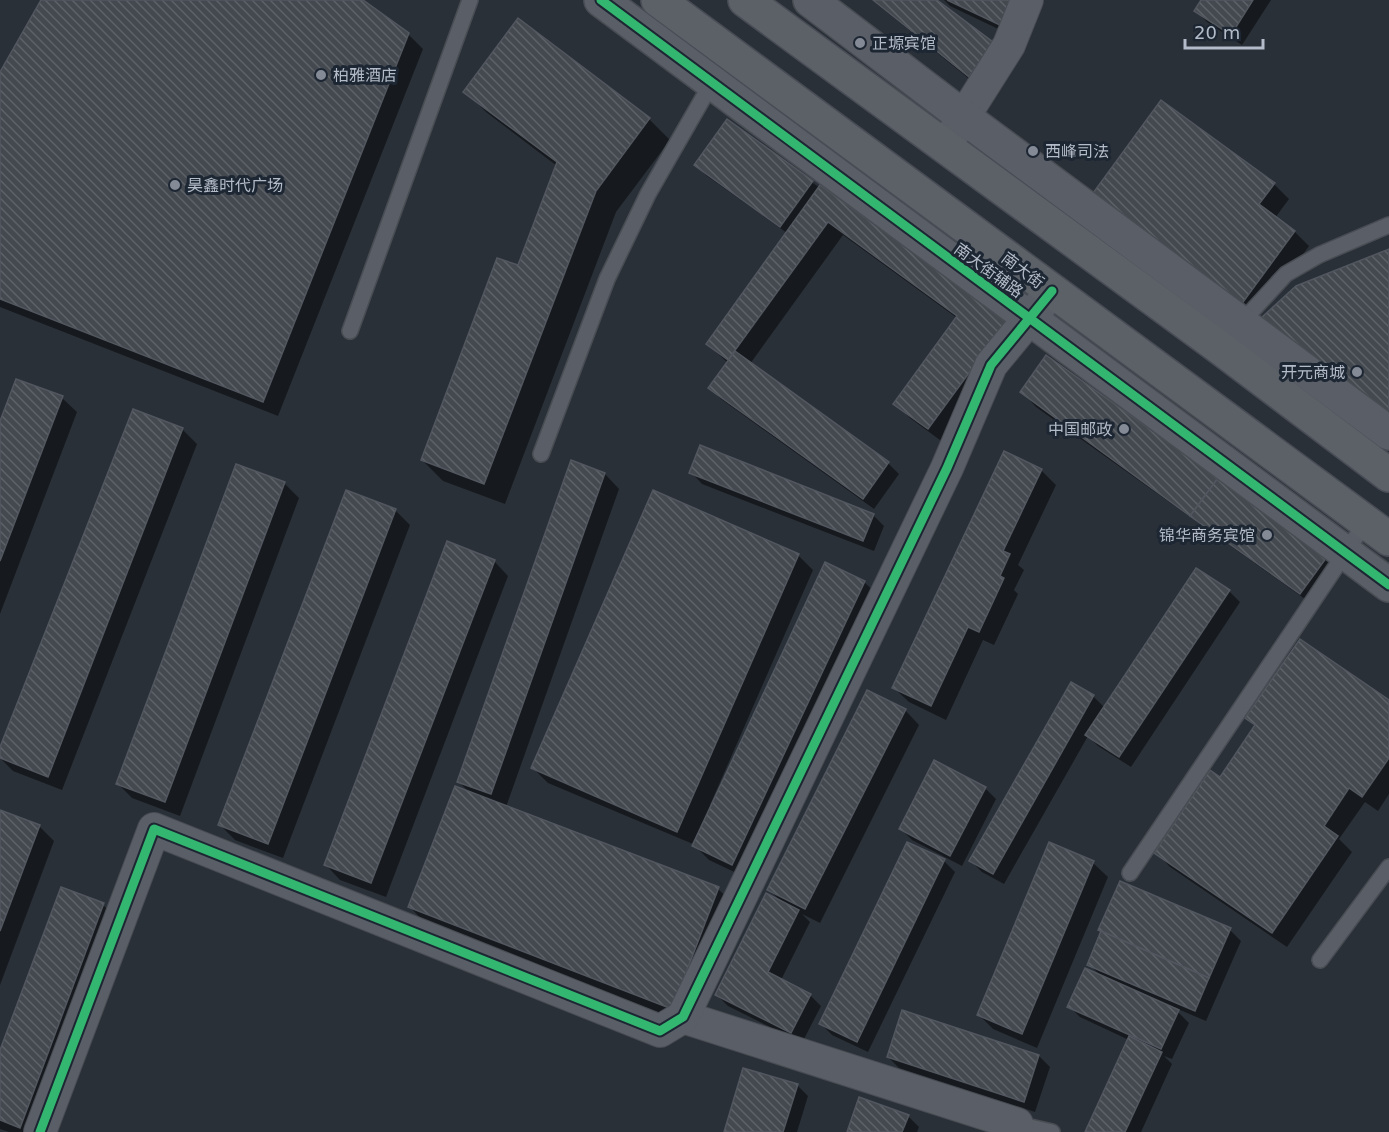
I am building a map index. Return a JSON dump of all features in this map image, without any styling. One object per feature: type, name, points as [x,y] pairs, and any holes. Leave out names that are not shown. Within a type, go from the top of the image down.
[{"type":"main road","name":"南大街","points":[[658,0],[1378,531]]},
{"type":"main road","points":[[745,0],[1219,347],[1389,475]]},
{"type":"street","name":"南大街辅路","points":[[601,0],[1389,585]]},
{"type":"street","points":[[810,0],[964,118],[1389,433]]},
{"type":"street","points":[[944,146],[1009,45],[1027,0]]},
{"type":"street","points":[[40,1132],[154,829],[660,1031],[683,1017],[947,468],[991,365],[1052,291]]},
{"type":"street","points":[[683,1017],[1016,1128]]},
{"type":"lane","points":[[350,331],[470,0]]},
{"type":"lane","points":[[542,454],[607,279],[648,194],[711,83],[732,56]]},
{"type":"lane","points":[[1219,347],[1286,274],[1319,255],[1389,225]]},
{"type":"lane","points":[[1130,873],[1346,552],[1378,531]]},
{"type":"lane","points":[[1320,960],[1389,867]]},
{"type":"lane","points":[[1016,1128],[1052,1132]]},
{"type":"building","name":"昊鑫时代广场","points":[[41,0],[363,0],[409,33],[263,402],[0,299],[0,72]]},
{"type":"building","points":[[873,0],[937,0],[993,42],[969,77]]},
{"type":"building","points":[[947,0],[1012,0],[1002,26]]},
{"type":"building","points":[[1201,0],[1253,0],[1231,35],[1194,11]]},
{"type":"building","points":[[518,18],[650,118],[596,191],[484,484],[421,460],[497,258],[518,265],[557,162],[463,92]]},
{"type":"building","points":[[1161,100],[1275,183],[1259,204],[1295,231],[1235,313],[1085,204]]},
{"type":"building","points":[[727,119],[813,181],[780,227],[694,165]]},
{"type":"building","points":[[820,185],[1007,321],[928,429],[893,404],[957,316],[828,222],[728,360],[706,344]]},
{"type":"building","name":"开元商城","points":[[1389,249],[1389,427],[1261,318],[1296,286]]},
{"type":"building","points":[[735,351],[889,462],[863,499],[708,388]]},
{"type":"building","points":[[1046,355],[1218,478],[1190,516],[1020,392]]},
{"type":"building","points":[[16,379],[63,396],[0,561],[0,421]]},
{"type":"building","points":[[133,409],[183,428],[48,777],[0,758],[0,747]]},
{"type":"building","points":[[700,445],[874,514],[863,541],[689,473]]},
{"type":"building","points":[[1004,451],[1042,469],[1003,551],[1010,554],[1000,576],[1004,578],[979,632],[968,627],[931,706],[892,688]]},
{"type":"building","points":[[571,460],[605,473],[491,794],[457,782]]},
{"type":"building","points":[[236,464],[285,482],[165,802],[116,784]]},
{"type":"building","points":[[1218,478],[1327,557],[1300,594],[1190,516]]},
{"type":"building","points":[[346,490],[396,509],[268,844],[218,825]]},
{"type":"building","points":[[653,490],[799,554],[677,832],[531,768]]},
{"type":"building","points":[[447,541],[495,560],[371,883],[324,865]]},
{"type":"building","points":[[825,562],[865,581],[732,865],[692,846]]},
{"type":"building","points":[[1196,568],[1230,590],[1119,757],[1085,735]]},
{"type":"building","points":[[1300,639],[1389,700],[1389,758],[1362,797],[1349,788],[1324,826],[1338,836],[1272,933],[1154,853],[1210,770],[1220,777],[1255,725],[1245,718]]},
{"type":"building","points":[[1071,682],[1094,695],[993,874],[969,861]]},
{"type":"building","points":[[867,690],[906,709],[805,909],[767,890]]},
{"type":"building","points":[[934,760],[986,787],[950,856],[899,829]]},
{"type":"building","points":[[455,786],[719,887],[672,1009],[408,907]]},
{"type":"building","points":[[0,810],[40,825],[0,931]]},
{"type":"building","points":[[907,842],[945,859],[857,1042],[819,1024]]},
{"type":"building","points":[[1049,842],[1094,861],[1022,1034],[977,1015]]},
{"type":"building","points":[[1120,881],[1231,928],[1209,978],[1098,930]]},
{"type":"building","points":[[61,887],[104,903],[20,1128],[0,1120],[0,1050]]},
{"type":"building","points":[[766,893],[799,910],[768,972],[811,994],[791,1033],[715,995]]},
{"type":"building","points":[[1101,931],[1209,978],[1195,1011],[1087,965]]},
{"type":"building","points":[[1085,968],[1179,1010],[1161,1049],[1067,1007]]},
{"type":"building","points":[[902,1010],[1039,1055],[1024,1102],[887,1057]]},
{"type":"building","points":[[1129,1036],[1162,1052],[1125,1132],[1085,1132]]},
{"type":"building","points":[[743,1068],[798,1084],[783,1132],[724,1132]]},
{"type":"building","points":[[859,1097],[909,1115],[902,1132],[847,1132]]},
{"type":"cycle path","points":[[601,0],[1389,585]]},
{"type":"cycle path","points":[[40,1132],[154,829],[660,1031],[683,1017],[947,468],[991,365],[1052,291]]},
{"type":"place","name":"正塬宾馆","points":[[860,43]]},
{"type":"place","name":"柏雅酒店","points":[[321,75]]},
{"type":"place","name":"西峰司法","points":[[1033,151]]},
{"type":"place","name":"昊鑫时代广场","points":[[175,185]]},
{"type":"place","name":"开元商城","points":[[1357,372]]},
{"type":"place","name":"中国邮政","points":[[1124,429]]},
{"type":"place","name":"锦华商务宾馆","points":[[1267,535]]}]
